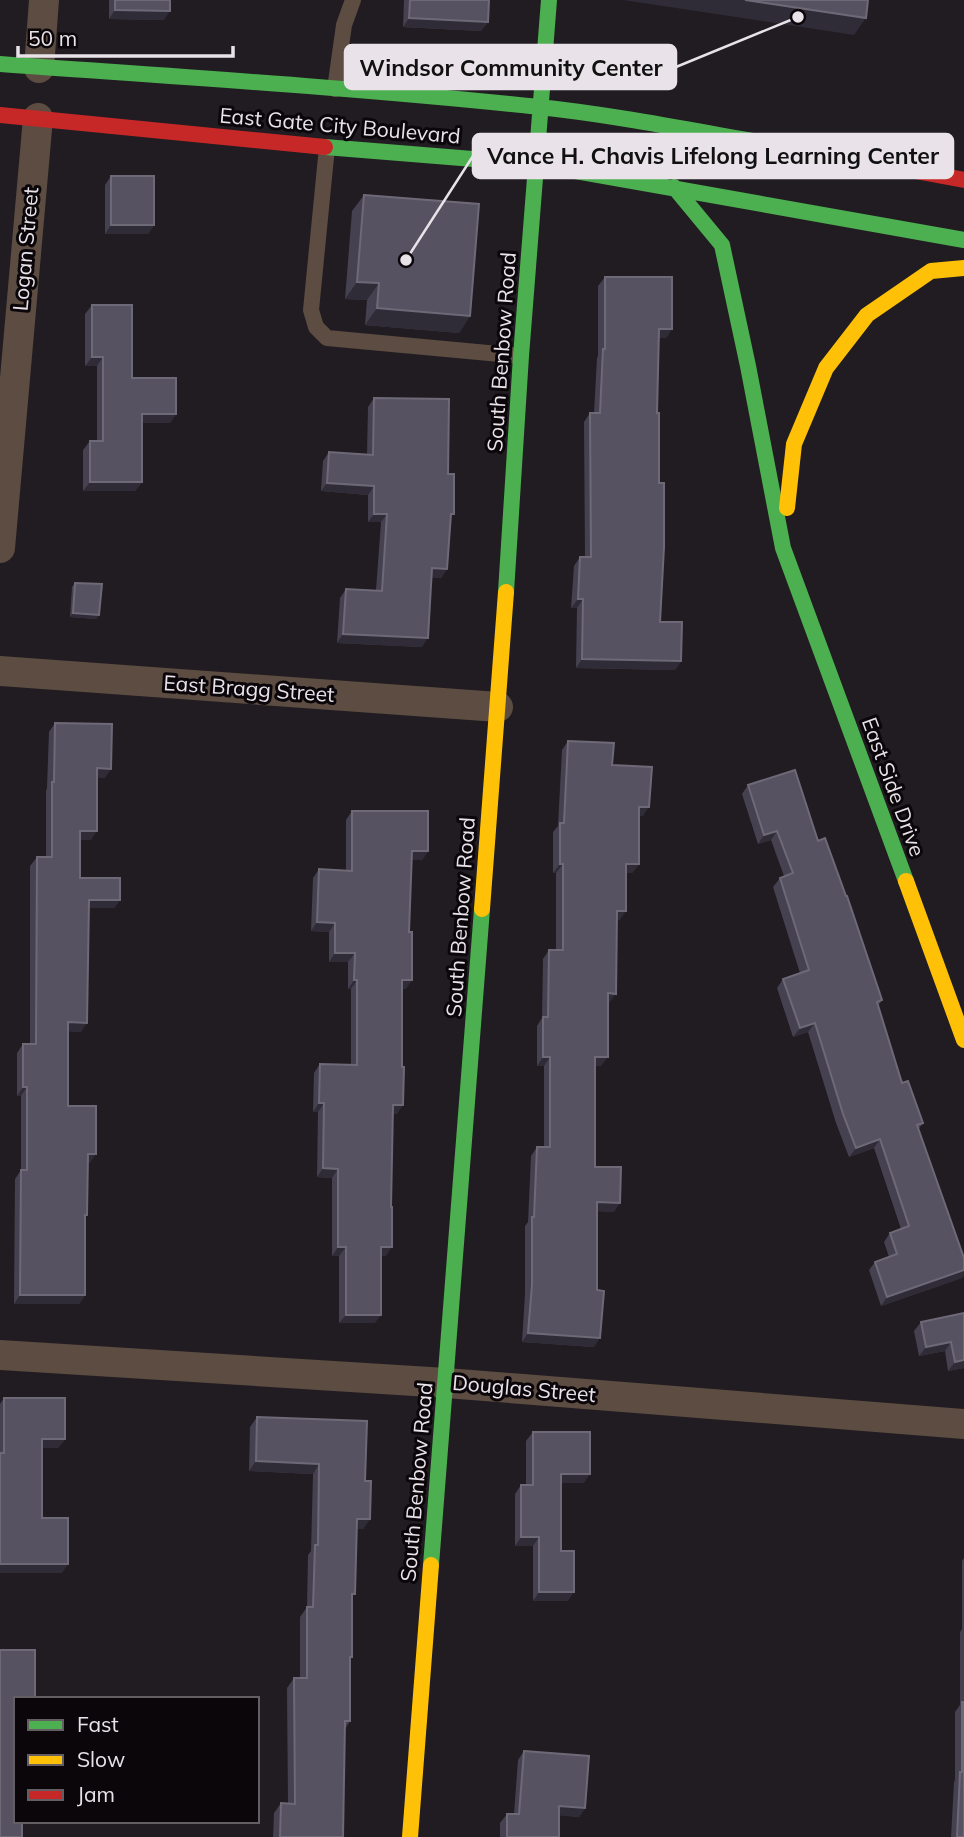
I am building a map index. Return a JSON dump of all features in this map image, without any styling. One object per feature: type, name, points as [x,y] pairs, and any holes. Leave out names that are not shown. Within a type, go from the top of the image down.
[{"type":"main road","name":"South Benbow Road","points":[[410,1837],[498,706],[521,356],[549,0]]},
{"type":"main road","name":"East Gate City Boulevard","points":[[0,64],[541,107],[674,127],[964,180]]},
{"type":"main road","name":"East Gate City Boulevard","points":[[0,115],[536,164],[964,240]]},
{"type":"main road","name":"East Side Drive","points":[[674,187],[722,245],[783,548],[964,1040]]},
{"type":"main road","points":[[783,548],[794,444],[826,368],[867,315],[931,271],[964,268]]},
{"type":"street","points":[[39,68],[44,0]]},
{"type":"street","name":"Logan Street","points":[[0,548],[38,118]]},
{"type":"street","name":"East Bragg Street","points":[[0,670],[498,706]]},
{"type":"street","name":"Douglas Street","points":[[0,1355],[446,1383],[964,1424]]},
{"type":"lane","points":[[335,89],[344,25],[353,0]]},
{"type":"lane","points":[[327,147],[312,310],[316,327],[327,338],[521,356]]},
{"type":"building","points":[[115,0],[170,0],[170,11],[115,10]]},
{"type":"building","points":[[410,0],[489,0],[488,22],[409,18]]},
{"type":"building","points":[[745,0],[868,0],[866,18]]},
{"type":"building","points":[[111,176],[154,176],[154,225],[111,225]]},
{"type":"building","points":[[364,195],[479,204],[470,316],[377,308],[379,283],[357,282]]},
{"type":"building","points":[[605,277],[672,277],[672,329],[659,329],[659,483],[664,483],[660,622],[682,622],[681,661],[582,659],[583,599],[578,599],[580,557],[591,557],[590,413],[600,413],[605,349]]},
{"type":"building","points":[[92,305],[132,305],[132,378],[176,378],[176,414],[142,414],[142,482],[90,482],[90,441],[103,441],[103,357],[92,357]]},
{"type":"building","points":[[374,398],[449,399],[448,474],[454,474],[454,514],[451,514],[447,569],[432,568],[428,638],[343,634],[346,589],[382,591],[387,514],[374,514],[374,486],[327,483],[329,452],[373,455]]},
{"type":"building","points":[[75,583],[102,584],[99,615],[73,613]]},
{"type":"building","points":[[55,723],[112,724],[111,769],[97,768],[97,831],[80,831],[80,878],[120,878],[120,900],[89,900],[87,1023],[68,1022],[68,1106],[96,1106],[96,1154],[88,1154],[85,1295],[20,1295],[21,1170],[27,1170],[27,1087],[23,1087],[23,1044],[36,1044],[37,857],[52,857]]},
{"type":"building","points":[[568,741],[614,743],[612,765],[652,767],[649,807],[639,807],[639,864],[626,864],[626,911],[617,911],[616,994],[608,993],[608,1057],[595,1057],[595,1167],[621,1167],[620,1203],[597,1202],[597,1290],[604,1291],[600,1338],[528,1333],[537,1147],[550,1147],[550,1057],[543,1057],[543,1017],[548,1017],[549,950],[563,950],[560,823],[564,823]]},
{"type":"building","points":[[795,770],[818,841],[825,838],[847,896],[882,1000],[877,1002],[902,1083],[908,1081],[923,1123],[917,1125],[964,1258],[964,1270],[887,1297],[875,1262],[897,1254],[890,1233],[909,1226],[880,1139],[856,1148],[815,1023],[800,1028],[783,979],[809,970],[780,878],[793,873],[777,831],[764,835],[748,785]]},
{"type":"building","points":[[352,811],[428,811],[428,851],[412,851],[409,932],[412,932],[412,980],[402,980],[403,1105],[393,1105],[392,1247],[381,1247],[381,1315],[346,1315],[346,1247],[338,1247],[338,1169],[323,1168],[324,1103],[319,1103],[320,1064],[357,1065],[355,953],[335,953],[335,923],[317,922],[319,869],[352,871]]},
{"type":"building","points":[[964,1313],[964,1360],[955,1362],[951,1342],[926,1347],[921,1322]]},
{"type":"building","points":[[4,1398],[65,1398],[65,1439],[42,1439],[42,1518],[68,1518],[68,1564],[0,1564],[0,1453],[4,1453]]},
{"type":"building","points":[[257,1417],[367,1421],[365,1481],[371,1481],[370,1519],[357,1519],[355,1594],[352,1594],[350,1721],[345,1721],[343,1837],[280,1837],[281,1803],[295,1804],[294,1678],[307,1678],[307,1607],[313,1607],[315,1545],[318,1545],[319,1464],[256,1461]]},
{"type":"building","points":[[533,1432],[590,1432],[590,1474],[561,1474],[561,1551],[574,1551],[574,1592],[539,1592],[539,1537],[521,1537],[521,1485],[533,1485]]},
{"type":"building","points":[[0,1650],[35,1650],[35,1697],[14,1697],[14,1823],[22,1823],[22,1837],[0,1837]]},
{"type":"building","points":[[962,1702],[964,1837],[957,1837],[962,1772]]},
{"type":"building","points":[[524,1751],[589,1756],[585,1808],[559,1806],[559,1837],[507,1837],[507,1814],[519,1814]]},
{"type":"traffic: fast","points":[[506,592],[521,356],[549,0]]},
{"type":"traffic: fast","points":[[0,64],[472,100],[623,118],[764,143]]},
{"type":"traffic: fast","points":[[325,147],[536,164],[964,240]]},
{"type":"traffic: fast","points":[[674,187],[722,245],[783,548],[906,881]]},
{"type":"traffic: fast","points":[[431,1565],[482,909]]},
{"type":"traffic: slow","points":[[787,508],[794,444],[826,368],[867,315],[931,271],[964,268]]},
{"type":"traffic: slow","points":[[482,909],[506,592]]},
{"type":"traffic: slow","points":[[906,881],[964,1040]]},
{"type":"traffic: slow","points":[[410,1837],[431,1565]]},
{"type":"traffic: jam","points":[[0,115],[325,147]]},
{"type":"traffic: jam","points":[[764,143],[964,180]]},
{"type":"place","name":"Windsor Community Center","points":[[798,17]]},
{"type":"place","name":"Vance H. Chavis Lifelong Learning Center","points":[[406,260]]}]
